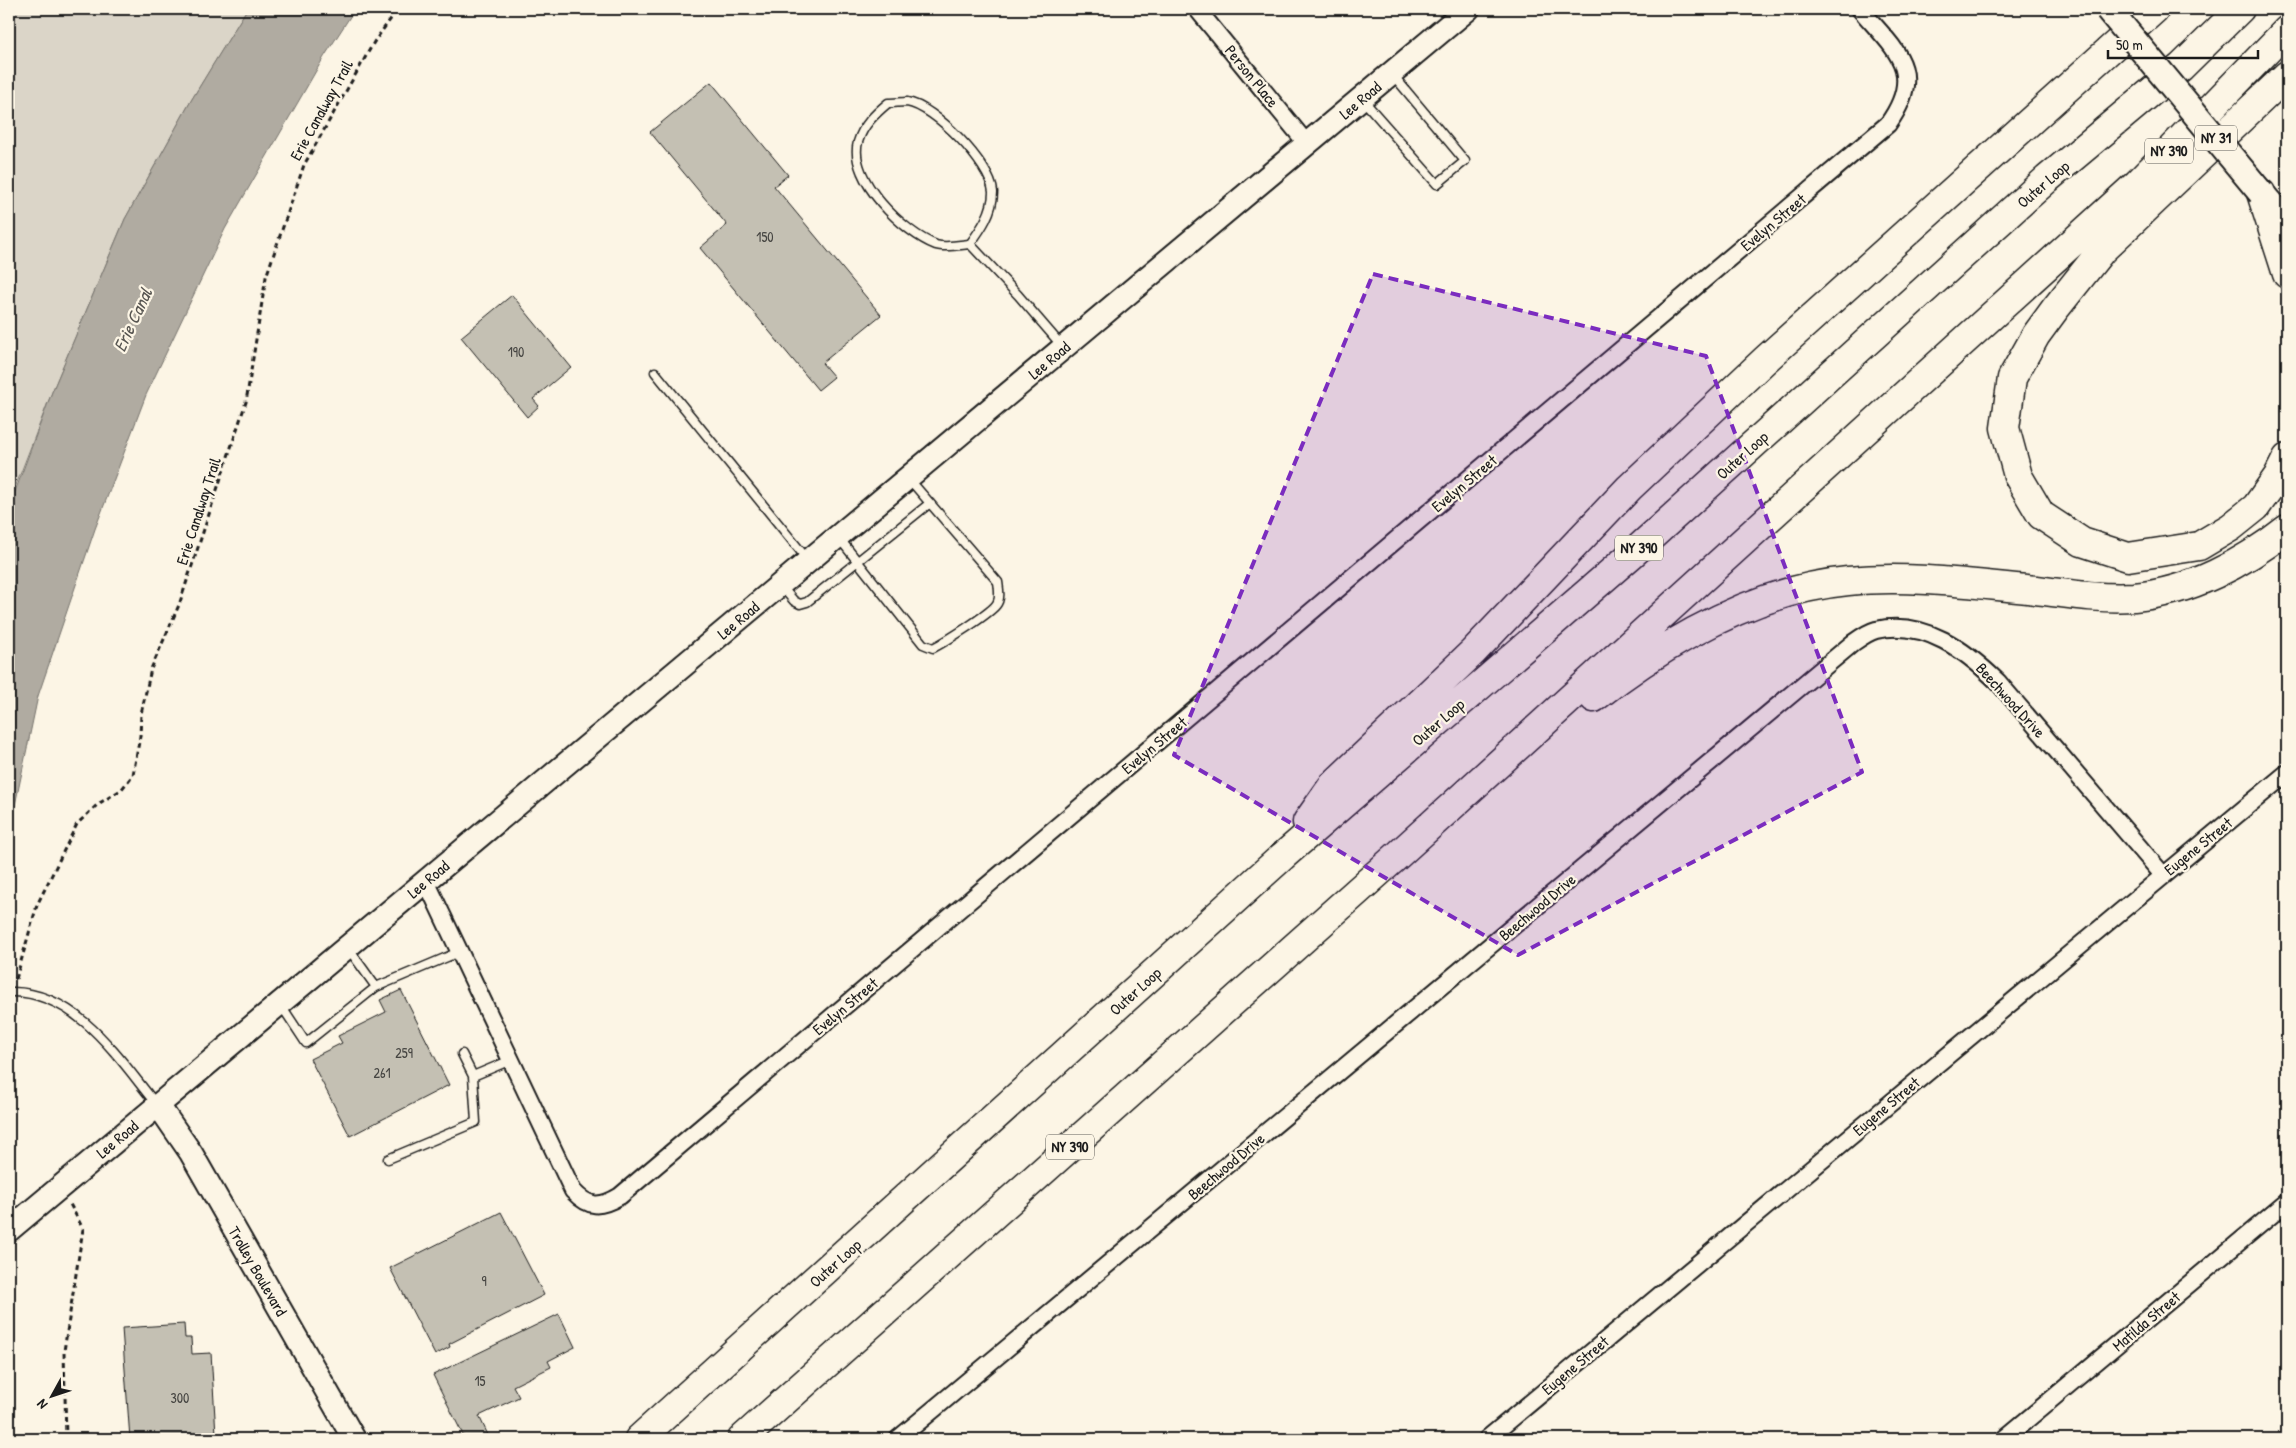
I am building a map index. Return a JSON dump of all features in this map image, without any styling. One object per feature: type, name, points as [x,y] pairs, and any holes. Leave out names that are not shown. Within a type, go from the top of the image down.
[{"type":"highway","points":[[1283,856],[1333,785],[1473,652],[1630,488],[1765,360],[2155,9]]},
{"type":"highway","name":"Outer Loop","points":[[639,1439],[1283,856],[1632,555],[2040,185],[2181,67],[2240,9]]},
{"type":"highway","name":"NY 390","points":[[742,1439],[1398,855],[2138,183],[2287,30]]},
{"type":"highway","points":[[2287,75],[2102,250],[2036,335],[2012,378],[2005,428],[2018,476],[2041,515],[2082,542],[2128,556],[2199,546],[2230,527],[2256,507],[2278,476],[2287,458]]},
{"type":"highway","points":[[2261,193],[2287,274]]},
{"type":"highway","points":[[2044,267],[2102,250]]},
{"type":"highway","points":[[1398,855],[1641,662],[1710,624],[1775,596],[1846,581],[1882,579],[1941,580],[2079,595],[2134,597],[2181,588],[2215,574],[2250,555],[2287,529]]},
{"type":"main road","name":"NY 31","points":[[2108,9],[2287,223]]},
{"type":"street","name":"Person Place","points":[[1197,9],[1307,144]]},
{"type":"street","name":"Lee Road","points":[[11,1228],[1468,9]]},
{"type":"street","name":"Evelyn Street","points":[[426,881],[573,1191],[582,1201],[594,1205],[608,1203],[620,1196],[1888,124],[1901,106],[1907,80],[1904,65],[1895,50],[1860,9]]},
{"type":"street","name":"Beechwood Drive","points":[[898,1439],[1853,642],[1874,630],[1899,627],[1927,632],[1952,644],[1976,661],[1998,682],[2163,875]]},
{"type":"street","name":"Eugene Street","points":[[1487,1439],[2287,773]]},
{"type":"street","name":"Trolley Boulevard","points":[[158,1105],[191,1153],[354,1439]]},
{"type":"street","name":"Matilda Street","points":[[2004,1439],[2287,1202]]},
{"type":"lane","points":[[1362,98],[1437,184],[1450,174],[1465,161],[1392,73]]},
{"type":"lane","points":[[970,244],[987,221],[993,191],[983,167],[964,142],[932,114],[908,102],[888,103],[869,119],[858,143],[859,169],[881,202],[910,230],[938,245],[970,244],[1063,348]]},
{"type":"lane","points":[[655,372],[808,561]]},
{"type":"lane","points":[[838,537],[923,644],[933,648],[945,643],[996,604],[1000,593],[998,582],[908,478]]},
{"type":"lane","points":[[780,585],[794,601],[800,604],[807,602],[858,563],[930,503]]},
{"type":"lane","points":[[347,947],[376,987]]},
{"type":"lane","points":[[281,1004],[306,1043],[376,987],[460,952]]},
{"type":"lane","points":[[13,992],[30,992],[59,1004],[97,1032],[158,1105]]},
{"type":"lane","points":[[388,1159],[476,1122],[473,1076],[462,1054]]},
{"type":"lane","points":[[473,1076],[511,1060]]},
{"type":"path","name":"Erie Canalway Trail","points":[[13,992],[37,904],[76,824],[98,804],[120,790],[133,775],[140,736],[141,714],[151,669],[179,605],[246,402],[266,276],[304,165],[374,42],[398,9]]},
{"type":"path","points":[[61,1186],[83,1229],[64,1351],[66,1439]]},
{"type":"highlighted area","points":[[1373,274],[1706,356],[1862,772],[1518,955],[1174,755]]},
{"type":"shaded area","points":[[9,9],[247,9],[192,99],[125,219],[52,392],[13,493],[9,490]]},
{"type":"water","name":"Erie Canal","points":[[247,9],[355,9],[324,57],[225,229],[146,395],[95,529],[38,696],[9,834],[9,508],[52,392],[125,219],[192,99]]},
{"type":"building","points":[[711,82],[788,175],[774,186],[881,315],[822,363],[834,377],[818,390],[700,248],[727,225],[650,132]]},
{"type":"building","points":[[512,295],[571,367],[533,399],[539,406],[527,417],[461,337]]},
{"type":"building","points":[[401,990],[449,1085],[350,1136],[310,1059],[342,1043],[338,1036],[386,1012],[380,1000]]},
{"type":"building","points":[[501,1212],[544,1295],[449,1344],[450,1347],[435,1355],[390,1268]]},
{"type":"building","points":[[559,1314],[575,1347],[548,1361],[551,1367],[513,1386],[519,1397],[479,1416],[489,1437],[465,1439],[433,1375]]},
{"type":"building","points":[[184,1324],[185,1338],[191,1338],[192,1354],[211,1353],[216,1434],[198,1435],[198,1439],[130,1439],[122,1328]]}]
